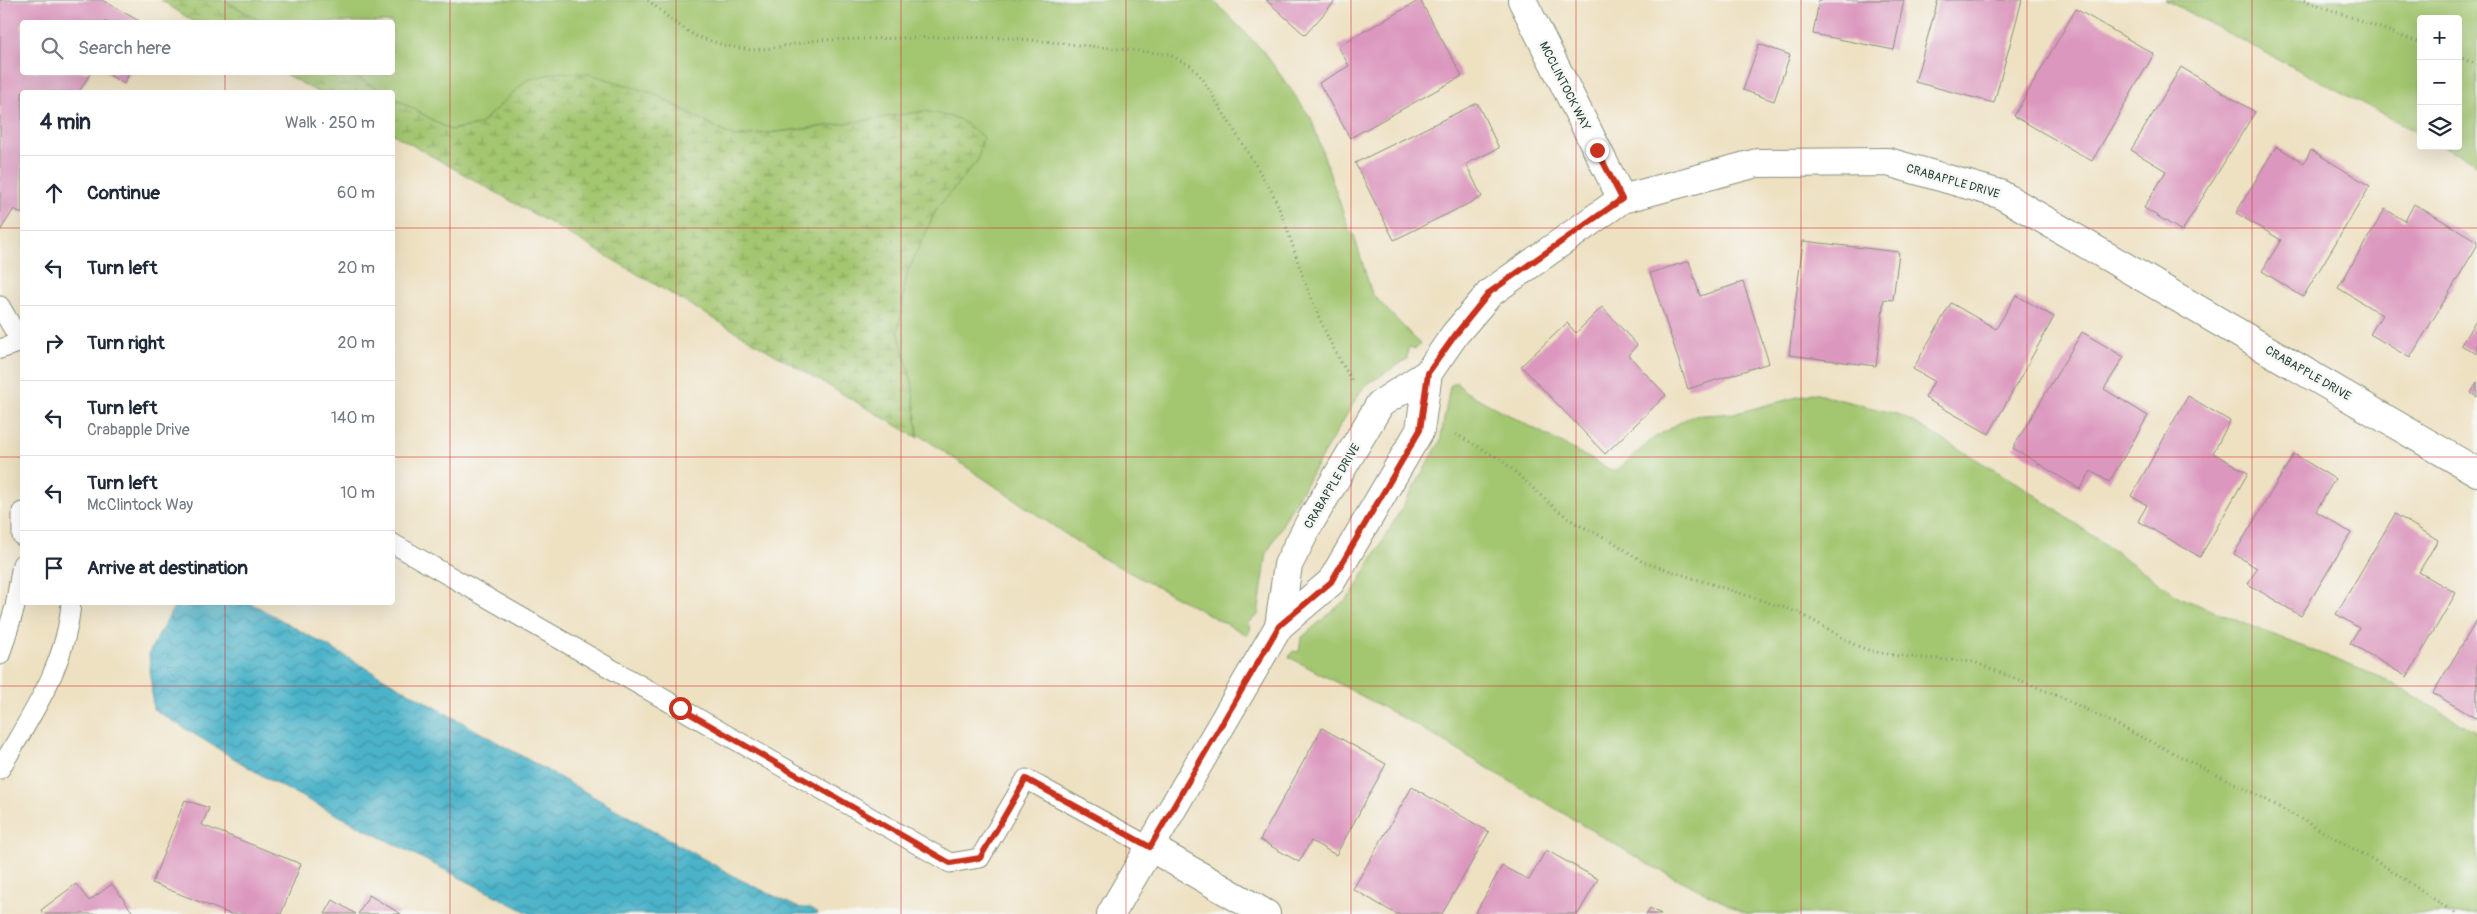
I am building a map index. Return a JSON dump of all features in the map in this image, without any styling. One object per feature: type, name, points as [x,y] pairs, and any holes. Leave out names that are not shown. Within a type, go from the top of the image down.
[{"type":"street","name":"MCCLINTOCK WAY","points":[[1522,0],[1622,199]]},
{"type":"street","name":"CRABAPPLE DRIVE","points":[[1279,626],[1288,565],[1309,524],[1380,404],[1428,373],[1490,292],[1622,199],[1757,164],[1888,162],[2000,194],[2477,472]]},
{"type":"street","name":"CRABAPPLE DRIVE","points":[[1111,914],[1279,626],[1331,582],[1336,574],[1420,430],[1428,373]]},
{"type":"street","points":[[1150,847],[1266,914]]},
{"type":"lane","points":[[0,306],[20,340]]},
{"type":"lane","points":[[0,349],[20,344]]},
{"type":"lane","points":[[395,545],[950,863],[980,858],[1026,779],[1150,847]]},
{"type":"lane","points":[[0,655],[15,607],[20,576]]},
{"type":"lane","points":[[0,769],[54,676],[70,620],[71,605]]},
{"type":"path","points":[[648,0],[695,36],[727,46],[752,50],[839,39],[1011,38],[1149,50],[1181,59],[1202,78],[1272,192],[1282,212],[1305,283],[1332,346],[1356,386]]},
{"type":"path","points":[[2304,0],[2417,42]]},
{"type":"path","points":[[2462,58],[2477,64]]},
{"type":"path","points":[[1448,430],[1503,461],[1556,509],[1575,523],[1612,541],[1643,562],[1798,612],[1855,645],[1871,651],[1899,656],[1974,662],[2063,698],[2256,794],[2386,867],[2456,914]]},
{"type":"green space","points":[[161,0],[224,0],[258,20],[191,20]]},
{"type":"green space","points":[[224,0],[1213,0],[1264,52],[1311,118],[1349,230],[1354,235],[1372,294],[1420,344],[1416,349],[1408,347],[1407,359],[1369,383],[1360,392],[1267,553],[1258,615],[1247,623],[1251,628],[1247,635],[1095,554],[918,434],[912,382],[898,331],[907,273],[937,208],[978,159],[820,127],[734,137],[652,93],[527,80],[479,125],[450,130],[395,98],[395,90],[380,90],[353,75],[395,75],[395,20],[258,20]]},
{"type":"green space","points":[[2165,0],[2477,0],[2477,164],[2451,150],[2462,150],[2462,15],[2417,15],[2417,132]]},
{"type":"green space","points":[[557,72],[590,74],[652,93],[734,137],[820,127],[925,111],[959,119],[983,137],[978,160],[937,208],[907,273],[898,331],[912,382],[918,438],[557,227],[395,135],[395,98],[450,130],[479,125],[527,80]]},
{"type":"green space","points":[[287,75],[353,75],[380,90],[314,90]]},
{"type":"green space","points":[[1456,382],[1466,392],[1615,472],[1654,438],[1691,416],[1736,413],[1813,393],[1901,415],[2025,488],[2181,598],[2387,680],[2477,733],[2477,914],[1747,914],[1648,864],[1416,725],[1289,657],[1293,651],[1299,652],[1301,638],[1352,594],[1440,442],[1450,386]]},
{"type":"water","points":[[175,605],[255,605],[741,880],[799,908],[810,908],[818,914],[531,914],[271,781],[153,709],[149,653]]},
{"type":"building","points":[[0,0],[102,0],[137,20],[20,20],[20,75],[89,75],[80,90],[20,90],[20,213],[14,209],[0,231]]},
{"type":"building","points":[[1266,0],[1336,0],[1305,35]]},
{"type":"building","points":[[1420,0],[1462,76],[1350,138],[1319,83],[1349,66],[1338,46]]},
{"type":"building","points":[[1819,0],[1904,0],[1894,50],[1813,34]]},
{"type":"building","points":[[1938,0],[2022,0],[1994,103],[1915,82]]},
{"type":"building","points":[[2076,9],[2154,54],[2092,161],[2014,116]]},
{"type":"building","points":[[1759,44],[1790,55],[1774,101],[1743,90]]},
{"type":"building","points":[[2181,67],[2255,112],[2182,231],[2144,208],[2166,171],[2131,150]]},
{"type":"building","points":[[110,75],[128,75],[124,84]]},
{"type":"building","points":[[1477,103],[1499,148],[1466,164],[1482,197],[1394,240],[1355,163]]},
{"type":"building","points":[[2276,146],[2304,163],[2311,150],[2370,186],[2303,297],[2262,271],[2281,240],[2236,213]]},
{"type":"building","points":[[2414,204],[2477,241],[2477,246],[2410,358],[2370,334],[2382,315],[2338,288],[2385,209],[2405,221]]},
{"type":"building","points":[[1803,241],[1899,252],[1893,300],[1884,299],[1876,366],[1789,355]]},
{"type":"building","points":[[1689,261],[1700,296],[1743,282],[1769,363],[1688,389],[1650,273]]},
{"type":"building","points":[[2016,295],[2054,317],[1989,434],[1925,398],[1934,381],[1913,369],[1951,303],[1996,329]]},
{"type":"building","points":[[1602,307],[1637,345],[1628,355],[1666,395],[1605,454],[1521,366],[1567,323],[1576,333]]},
{"type":"building","points":[[2477,318],[2477,354],[2461,345]]},
{"type":"building","points":[[2082,332],[2124,357],[2104,389],[2148,416],[2109,482],[2091,471],[2080,489],[2013,448]]},
{"type":"building","points":[[2477,382],[2477,397],[2471,393]]},
{"type":"building","points":[[2188,396],[2230,421],[2213,453],[2248,473],[2200,557],[2138,521],[2147,505],[2131,496]]},
{"type":"building","points":[[2294,454],[2335,479],[2316,511],[2351,533],[2301,616],[2248,584],[2257,568],[2234,554]]},
{"type":"building","points":[[2395,514],[2438,540],[2419,572],[2456,593],[2407,677],[2350,643],[2359,628],[2336,614]]},
{"type":"building","points":[[2477,620],[2477,719],[2433,693]]},
{"type":"building","points":[[1322,728],[1386,764],[1336,855],[1311,841],[1299,862],[1260,840]]},
{"type":"building","points":[[1412,787],[1489,832],[1442,914],[1396,914],[1353,889]]},
{"type":"building","points":[[185,800],[209,808],[202,825],[301,864],[281,914],[230,914],[152,883]]},
{"type":"building","points":[[1546,850],[1598,879],[1578,914],[1475,914],[1502,866],[1529,880]]},
{"type":"building","points":[[76,884],[89,901],[112,884],[134,914],[44,914],[41,910]]},
{"type":"building","points":[[369,895],[401,914],[358,914]]},
{"type":"building","points":[[333,900],[356,914],[325,914]]},
{"type":"building","points":[[1650,908],[1661,914],[1646,914]]},
{"type":"route","points":[[680,708],[950,863],[980,858],[1026,779],[1150,847],[1279,626],[1331,582],[1420,430],[1428,373],[1456,334],[1490,292],[1622,199],[1597,150]]}]
